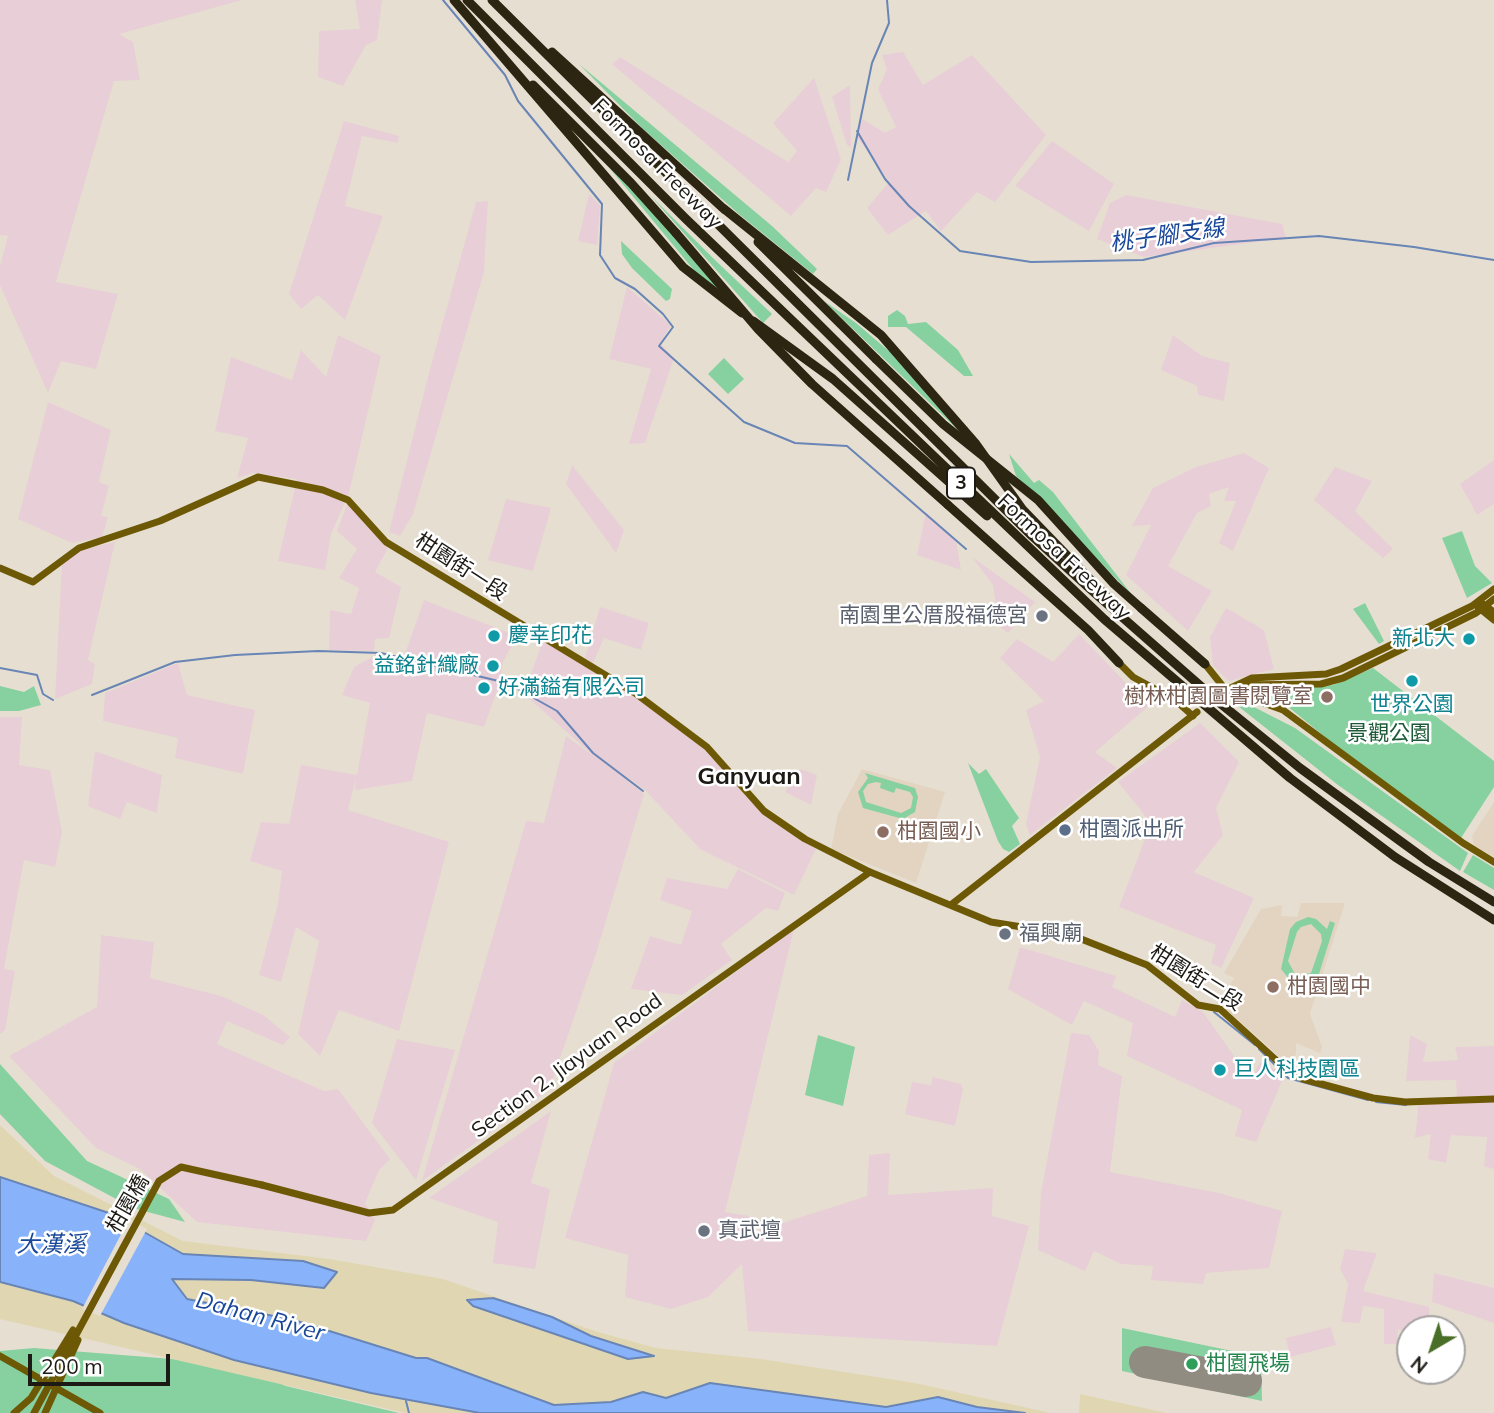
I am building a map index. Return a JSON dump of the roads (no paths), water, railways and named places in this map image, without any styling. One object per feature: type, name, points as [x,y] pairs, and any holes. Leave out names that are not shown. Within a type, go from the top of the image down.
[{"type":"highway","points":[[454,0],[683,267],[833,379],[1104,619]]},
{"type":"highway","name":"Formosa Freeway","points":[[467,0],[685,219],[1104,619],[1290,778],[1395,857],[1494,920]]},
{"type":"highway","name":"Formosa Freeway","points":[[492,0],[1032,536],[1160,650],[1300,768],[1429,862],[1494,902]]},
{"type":"highway","points":[[524,29],[574,70],[723,208],[943,424],[1038,500],[1114,584],[1205,664]]},
{"type":"highway","points":[[494,47],[564,114],[676,233],[758,329],[812,384],[1088,630],[1119,663]]},
{"type":"highway","points":[[723,208],[881,335],[976,444],[1023,510],[1160,650]]},
{"type":"street","name":"柑園街一段","points":[[0,568],[33,582],[79,548],[160,521],[258,477],[323,490],[348,499],[386,542],[635,693],[707,747],[769,815],[805,839],[870,872]]},
{"type":"street","points":[[1234,685],[1321,684],[1343,678],[1481,605],[1494,589]]},
{"type":"street","points":[[1223,691],[1252,678],[1326,674],[1342,669],[1494,600]]},
{"type":"street","points":[[1481,605],[1494,612]]},
{"type":"street","points":[[1481,605],[1494,620]]},
{"type":"street","points":[[952,904],[1195,714],[1133,677],[1119,663]]},
{"type":"street","points":[[1205,664],[1223,691],[1283,710],[1463,843],[1494,862]]},
{"type":"street","points":[[1283,710],[1280,694],[1289,685]]},
{"type":"street","name":"柑園街二段","points":[[870,872],[991,922],[1071,935],[1147,965],[1199,1005],[1220,1009],[1287,1070],[1303,1079],[1373,1098],[1405,1102],[1494,1099]]},
{"type":"street","name":"Section 2, Jiayuan Road","points":[[262,1185],[369,1213],[393,1210],[870,872]]},
{"type":"street","name":"柑園橋","points":[[34,1413],[159,1181],[181,1167],[262,1185]]},
{"type":"street","points":[[14,1413],[31,1398],[118,1258]]},
{"type":"street","points":[[45,1413],[118,1258]]},
{"type":"street","points":[[0,1356],[100,1413]]},
{"type":"water","name":"大漢溪","points":[[0,1177],[112,1214],[183,1254],[303,1261],[337,1272],[324,1288],[251,1280],[172,1279],[187,1299],[294,1320],[416,1358],[427,1358],[554,1405],[611,1402],[643,1392],[666,1398],[710,1383],[886,1407],[938,1397],[977,1407],[1025,1413],[480,1413],[371,1393],[234,1360],[124,1323],[73,1301],[0,1282]]},
{"type":"water","points":[[493,1298],[552,1317],[591,1336],[654,1356],[628,1359],[473,1306],[467,1300]]},
{"type":"waterway","points":[[443,0],[505,75],[518,101],[602,204],[600,255],[615,278],[635,289],[663,314],[673,327],[659,346],[744,422],[795,443],[847,446],[966,549]]},
{"type":"waterway","points":[[848,180],[872,63],[889,23],[887,0]]},
{"type":"waterway","name":"桃子腳支線","points":[[857,131],[885,179],[909,206],[960,251],[1031,262],[1143,260],[1214,243],[1319,236],[1494,260]]},
{"type":"waterway","points":[[92,695],[175,662],[235,655],[318,651],[381,653],[507,683],[557,711],[593,753],[643,791]]},
{"type":"waterway","points":[[0,668],[37,675],[43,694],[53,700]]},
{"type":"waterway","points":[[1214,1012],[1255,1045]]},
{"type":"waterway","points":[[1259,1049],[1288,1078],[1368,1100]]},
{"type":"waterway","points":[[1376,1102],[1406,1105]]},
{"type":"waterway","points":[[406,1401],[409,1413]]},
{"type":"place","name":"南園里公厝股福德宮","points":[[1042,616]]},
{"type":"place","name":"慶幸印花","points":[[494,636]]},
{"type":"place","name":"新北大","points":[[1469,639]]},
{"type":"place","name":"益銘針織廠","points":[[493,666]]},
{"type":"place","name":"世界公園","points":[[1412,681]]},
{"type":"place","name":"好滿鎰有限公司","points":[[484,688]]},
{"type":"place","name":"樹林柑園圖書閱覽室","points":[[1327,697]]},
{"type":"place","name":"柑園派出所","points":[[1065,830]]},
{"type":"place","name":"柑園國小","points":[[883,832]]},
{"type":"place","name":"福興廟","points":[[1005,934]]},
{"type":"place","name":"柑園國中","points":[[1273,987]]},
{"type":"place","name":"巨人科技園區","points":[[1220,1070]]},
{"type":"place","name":"真武壇","points":[[704,1231]]},
{"type":"place","name":"柑園飛場","points":[[1192,1364]]},
{"type":"district","name":"Ganyuan","points":[[749,777]]},
{"type":"park label","name":"景觀公園","points":[[1389,734]]},
{"type":"water label","name":"Dahan River","points":[[260,1317]]}]
